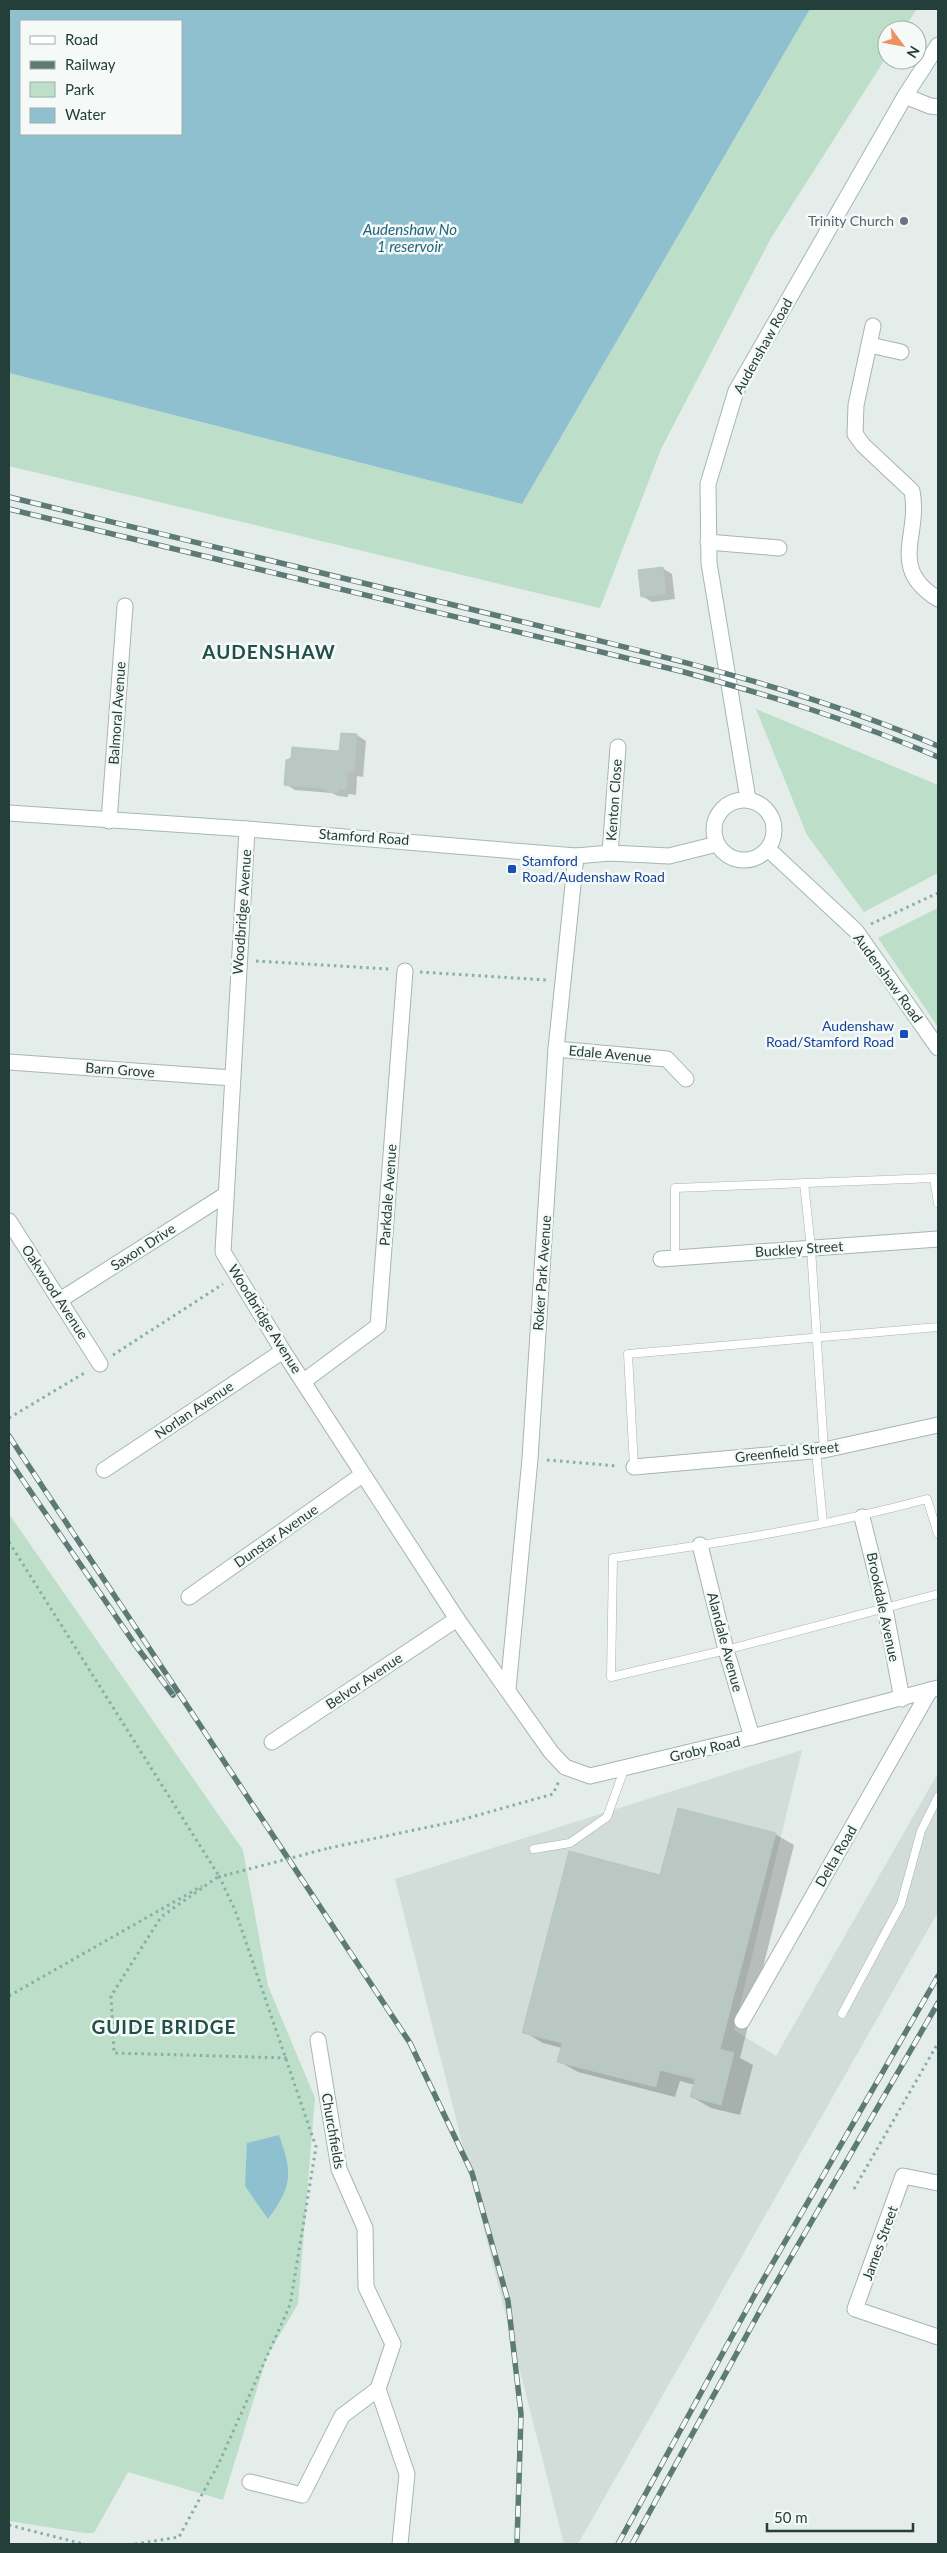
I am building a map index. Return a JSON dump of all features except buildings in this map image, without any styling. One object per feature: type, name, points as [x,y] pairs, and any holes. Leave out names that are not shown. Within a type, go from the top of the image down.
[{"type":"street","name":"Audenshaw Road","points":[[748,799],[709,563],[708,484],[736,392],[904,96],[938,46]]},
{"type":"street","points":[[904,96],[930,106],[938,106]]},
{"type":"street","points":[[873,326],[856,406],[855,434],[863,445],[912,491],[909,566],[914,578],[938,599]]},
{"type":"street","points":[[870,345],[901,352]]},
{"type":"street","points":[[708,542],[779,548]]},
{"type":"street","name":"Balmoral Avenue","points":[[109,821],[125,606]]},
{"type":"street","name":"Kenton Close","points":[[610,853],[618,747]]},
{"type":"street","points":[[748,799],[765,807],[773,818],[774,836],[768,849],[757,858],[742,860],[729,857],[717,844],[714,826],[720,811],[735,800],[748,799]]},
{"type":"street","name":"Stamford Road","points":[[9,813],[109,821],[247,828],[576,856],[610,853],[669,856],[717,844]]},
{"type":"street","name":"Woodbridge Avenue","points":[[247,828],[223,1252],[362,1475],[456,1619],[508,1690]]},
{"type":"street","name":"Audenshaw Road","points":[[768,849],[856,931],[938,1048]]},
{"type":"street","name":"Roker Park Avenue","points":[[508,1690],[530,1459],[556,1049],[576,856]]},
{"type":"street","name":"Parkdale Avenue","points":[[304,1381],[378,1326],[406,970]]},
{"type":"street","name":"Edale Avenue","points":[[556,1049],[666,1059],[686,1079]]},
{"type":"street","name":"Barn Grove","points":[[9,1062],[232,1078]]},
{"type":"street","name":"Saxon Drive","points":[[60,1300],[225,1195]]},
{"type":"street","name":"Oakwood Avenue","points":[[9,1221],[100,1364]]},
{"type":"street","name":"Buckley Street","points":[[668,1258],[938,1239]]},
{"type":"street","name":"Norlan Avenue","points":[[104,1470],[283,1351]]},
{"type":"street","name":"Greenfield Street","points":[[634,1467],[820,1451],[938,1424]]},
{"type":"street","name":"Dunstar Avenue","points":[[189,1597],[362,1475]]},
{"type":"street","name":"Brookdale Avenue","points":[[862,1517],[885,1609],[902,1699]]},
{"type":"street","name":"Alandale Avenue","points":[[700,1546],[726,1650],[752,1738]]},
{"type":"street","name":"Belvor Avenue","points":[[272,1742],[456,1619]]},
{"type":"street","name":"Groby Road","points":[[508,1690],[551,1752],[565,1767],[590,1776],[752,1738],[934,1689]]},
{"type":"street","name":"Delta Road","points":[[742,2021],[934,1689]]},
{"type":"street","name":"Churchfields","points":[[318,2040],[339,2169],[365,2228],[366,2287],[393,2344],[378,2389]]},
{"type":"street","name":"James Street","points":[[938,2183],[903,2176],[855,2309],[938,2337]]},
{"type":"street","points":[[250,2482],[302,2494],[342,2416],[378,2389],[407,2474],[400,2544]]},
{"type":"lane","points":[[668,1258],[675,1188],[934,1178],[938,1202]]},
{"type":"lane","points":[[804,1183],[811,1248],[817,1338],[823,1523]]},
{"type":"lane","points":[[634,1467],[628,1354],[938,1327]]},
{"type":"lane","points":[[938,1534],[927,1499],[862,1517],[700,1546],[613,1558],[611,1677],[726,1650],[938,1594]]},
{"type":"lane","points":[[534,1849],[570,1843],[607,1817],[625,1767]]},
{"type":"lane","points":[[842,2014],[901,1904],[921,1831],[938,1798]]},
{"type":"path","points":[[856,931],[938,893]]},
{"type":"path","points":[[9,1418],[100,1364],[236,1275]]},
{"type":"path","points":[[530,1459],[634,1467]]},
{"type":"path","points":[[9,1542],[219,1876],[235,1910],[316,2147],[290,2305],[218,2465],[179,2537],[135,2544]]},
{"type":"path","points":[[9,1996],[219,1876],[329,1848],[457,1822],[553,1794],[565,1767]]},
{"type":"path","points":[[219,1876],[161,1917],[111,1996],[114,2053],[286,2058]]},
{"type":"path","points":[[854,2189],[938,2043]]},
{"type":"path","points":[[9,2525],[83,2544]]},
{"type":"shaded area","points":[[802,1750],[734,2030],[776,2056],[938,1773],[938,1912],[578,2544],[564,2544],[395,1879]]},
{"type":"green space","points":[[810,9],[917,9],[910,20],[877,20],[878,70],[771,238],[661,449],[600,608],[9,466],[9,373],[522,504]]},
{"type":"green space","points":[[756,709],[938,785],[938,873],[864,912],[807,835]]},
{"type":"green space","points":[[938,908],[938,1027],[878,938]]},
{"type":"green space","points":[[9,1514],[243,1850],[268,1986],[315,2098],[298,2304],[267,2356],[223,2500],[128,2472],[94,2533],[9,2521]]},
{"type":"water","name":"Audenshaw No 1 reservoir","points":[[9,9],[810,9],[522,504],[9,373]]},
{"type":"water","points":[[279,2135],[287,2160],[288,2179],[282,2197],[268,2219],[245,2186],[247,2143]]},
{"type":"railway","points":[[9,497],[726,673],[833,706],[938,746]]},
{"type":"railway","points":[[9,509],[680,671],[746,689],[811,710],[875,732],[938,757]]},
{"type":"railway","points":[[9,1436],[410,2043],[472,2173],[508,2301],[521,2414],[517,2544]]},
{"type":"railway","points":[[9,1460],[136,1646],[173,1695]]},
{"type":"railway","points":[[618,2544],[759,2287],[938,1976]]},
{"type":"railway","points":[[632,2544],[761,2309],[938,2003]]},
{"type":"place","name":"Trinity Church","points":[[904,221]]},
{"type":"place","name":"Stamford Road/Audenshaw Road","points":[[512,869]]},
{"type":"place","name":"Audenshaw Road/Stamford Road","points":[[904,1034]]},
{"type":"district","name":"AUDENSHAW","points":[[269,652]]},
{"type":"district","name":"GUIDE BRIDGE","points":[[164,2027]]}]
